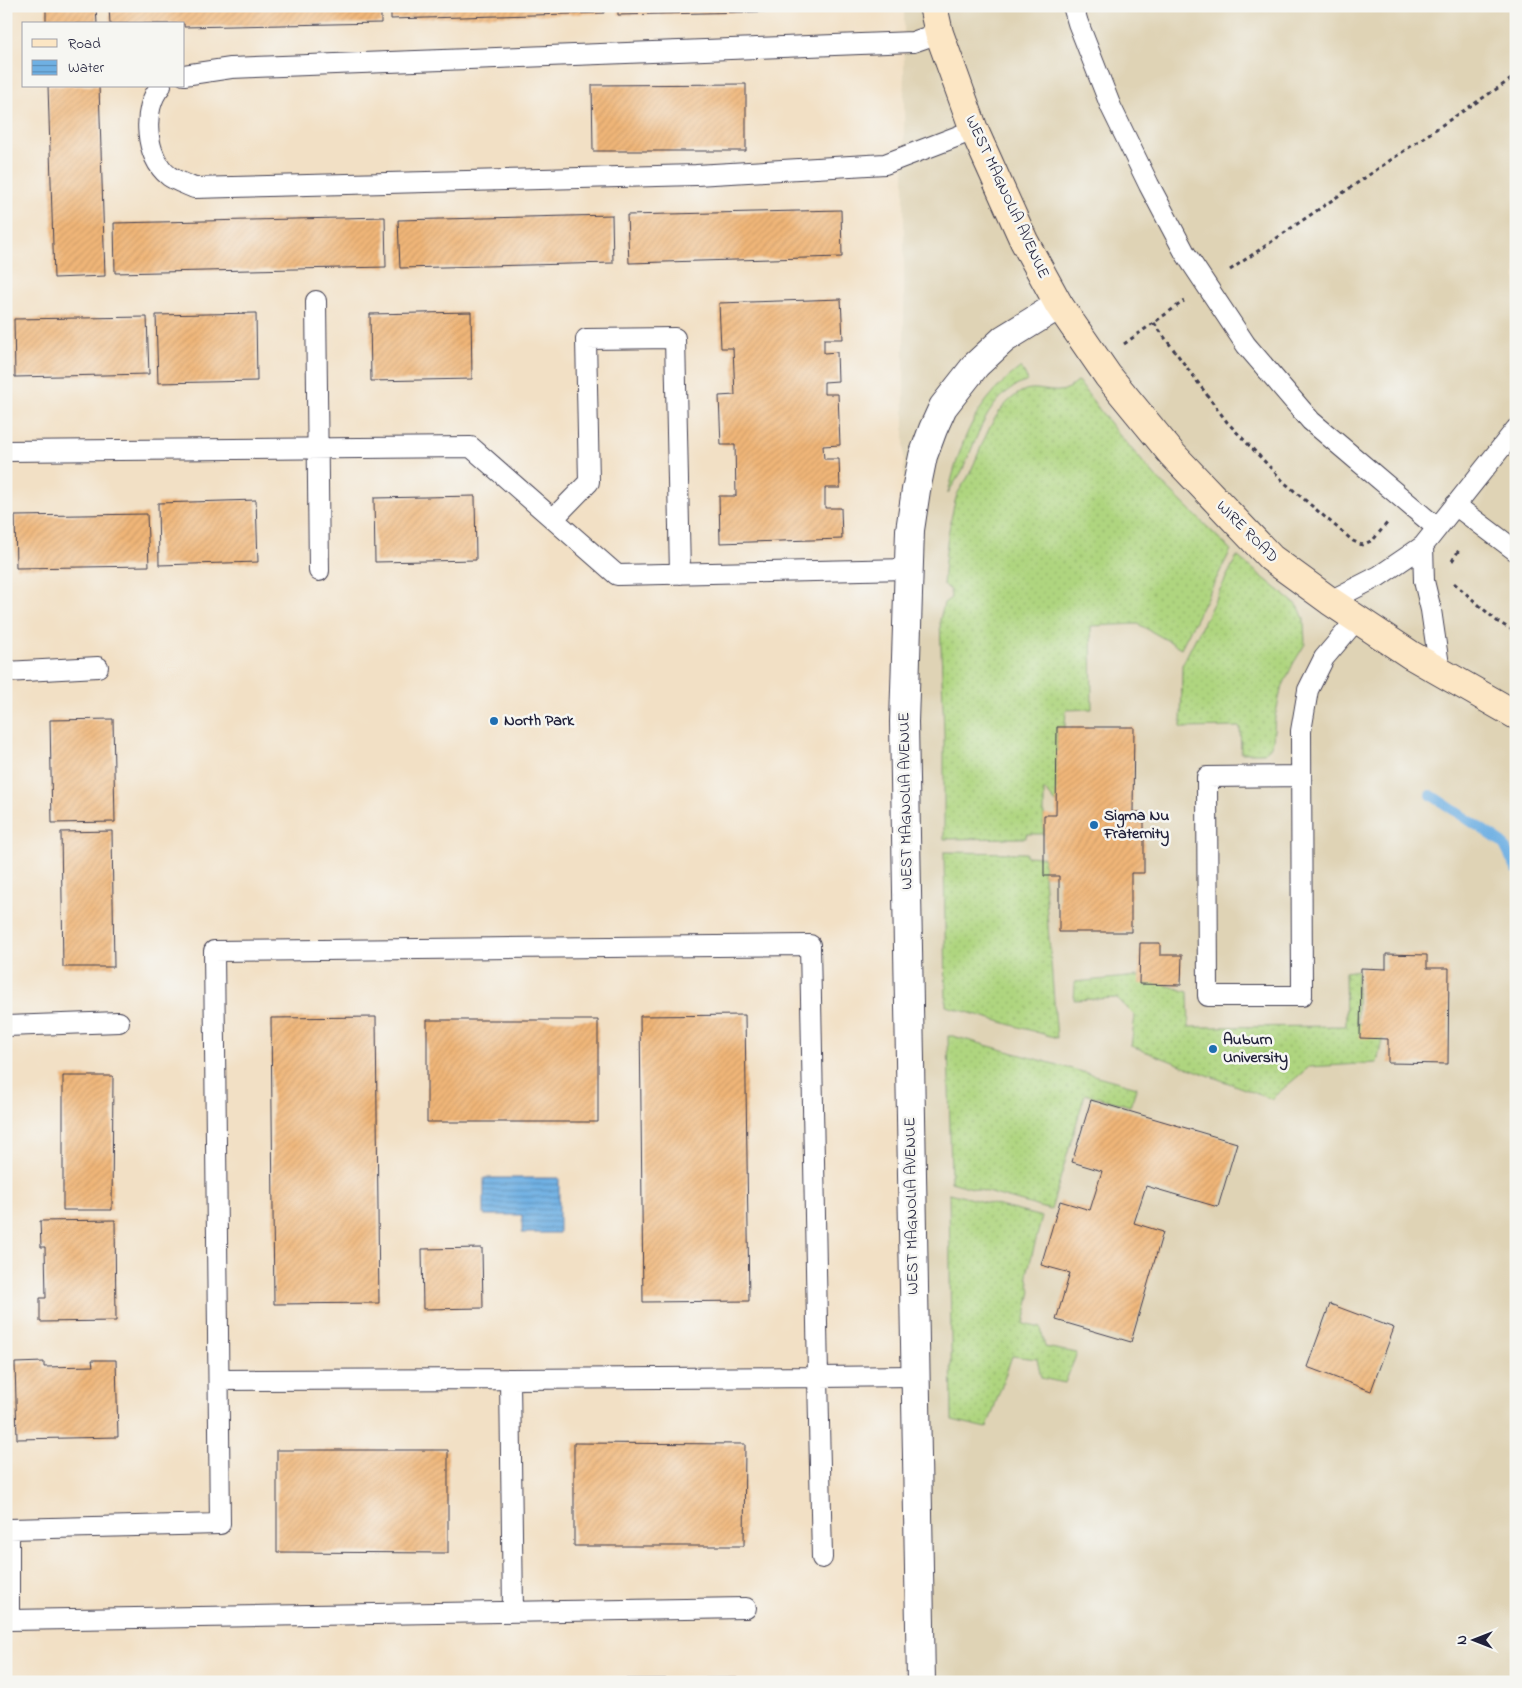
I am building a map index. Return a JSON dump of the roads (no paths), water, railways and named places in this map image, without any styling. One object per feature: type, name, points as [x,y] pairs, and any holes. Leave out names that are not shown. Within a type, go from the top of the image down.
[{"type":"street","name":"WEST MAGNOLIA AVENUE","points":[[921,1682],[904,722],[910,530],[923,456],[943,407],[976,365],[1004,340],[1059,305],[1024,241],[974,130],[939,33],[933,6]]},
{"type":"street","name":"WIRE ROAD","points":[[1059,305],[1108,376],[1172,454],[1271,558],[1330,601],[1411,655],[1516,715]]},
{"type":"lane","points":[[1073,6],[1078,24],[1111,106],[1153,193],[1185,253],[1246,345],[1311,421],[1437,528]]},
{"type":"lane","points":[[185,75],[241,68],[913,42],[939,33]]},
{"type":"lane","points":[[160,88],[151,106],[149,140],[151,152],[158,165],[169,176],[194,188],[696,175],[885,164],[974,130]]},
{"type":"lane","points":[[316,301],[320,571]]},
{"type":"lane","points":[[553,519],[588,482],[586,340],[675,338],[680,574]]},
{"type":"lane","points":[[1330,601],[1379,576],[1423,546],[1516,429]]},
{"type":"lane","points":[[6,451],[471,447],[617,575],[909,569]]},
{"type":"lane","points":[[1455,505],[1516,552]]},
{"type":"lane","points":[[1423,546],[1424,581],[1431,610],[1440,672]]},
{"type":"lane","points":[[1300,776],[1207,777],[1208,996],[1302,996],[1301,731],[1308,690],[1324,658],[1357,619]]},
{"type":"lane","points":[[6,672],[98,667]]},
{"type":"lane","points":[[746,1608],[9,1620],[9,1529],[220,1524],[214,950],[810,945],[822,1558]]},
{"type":"lane","points":[[6,1026],[119,1022]]},
{"type":"lane","points":[[218,1380],[915,1376]]},
{"type":"lane","points":[[510,1379],[513,1612]]},
{"type":"water","points":[[484,1178],[559,1178],[559,1233],[522,1233],[522,1215],[484,1215]]},
{"type":"waterway","points":[[1431,795],[1503,843],[1516,869]]},
{"type":"place","name":"North Park","points":[[494,721]]},
{"type":"place","name":"Sigma Nu Fraternity","points":[[1094,825]]},
{"type":"place","name":"Auburn University","points":[[1213,1049]]}]
